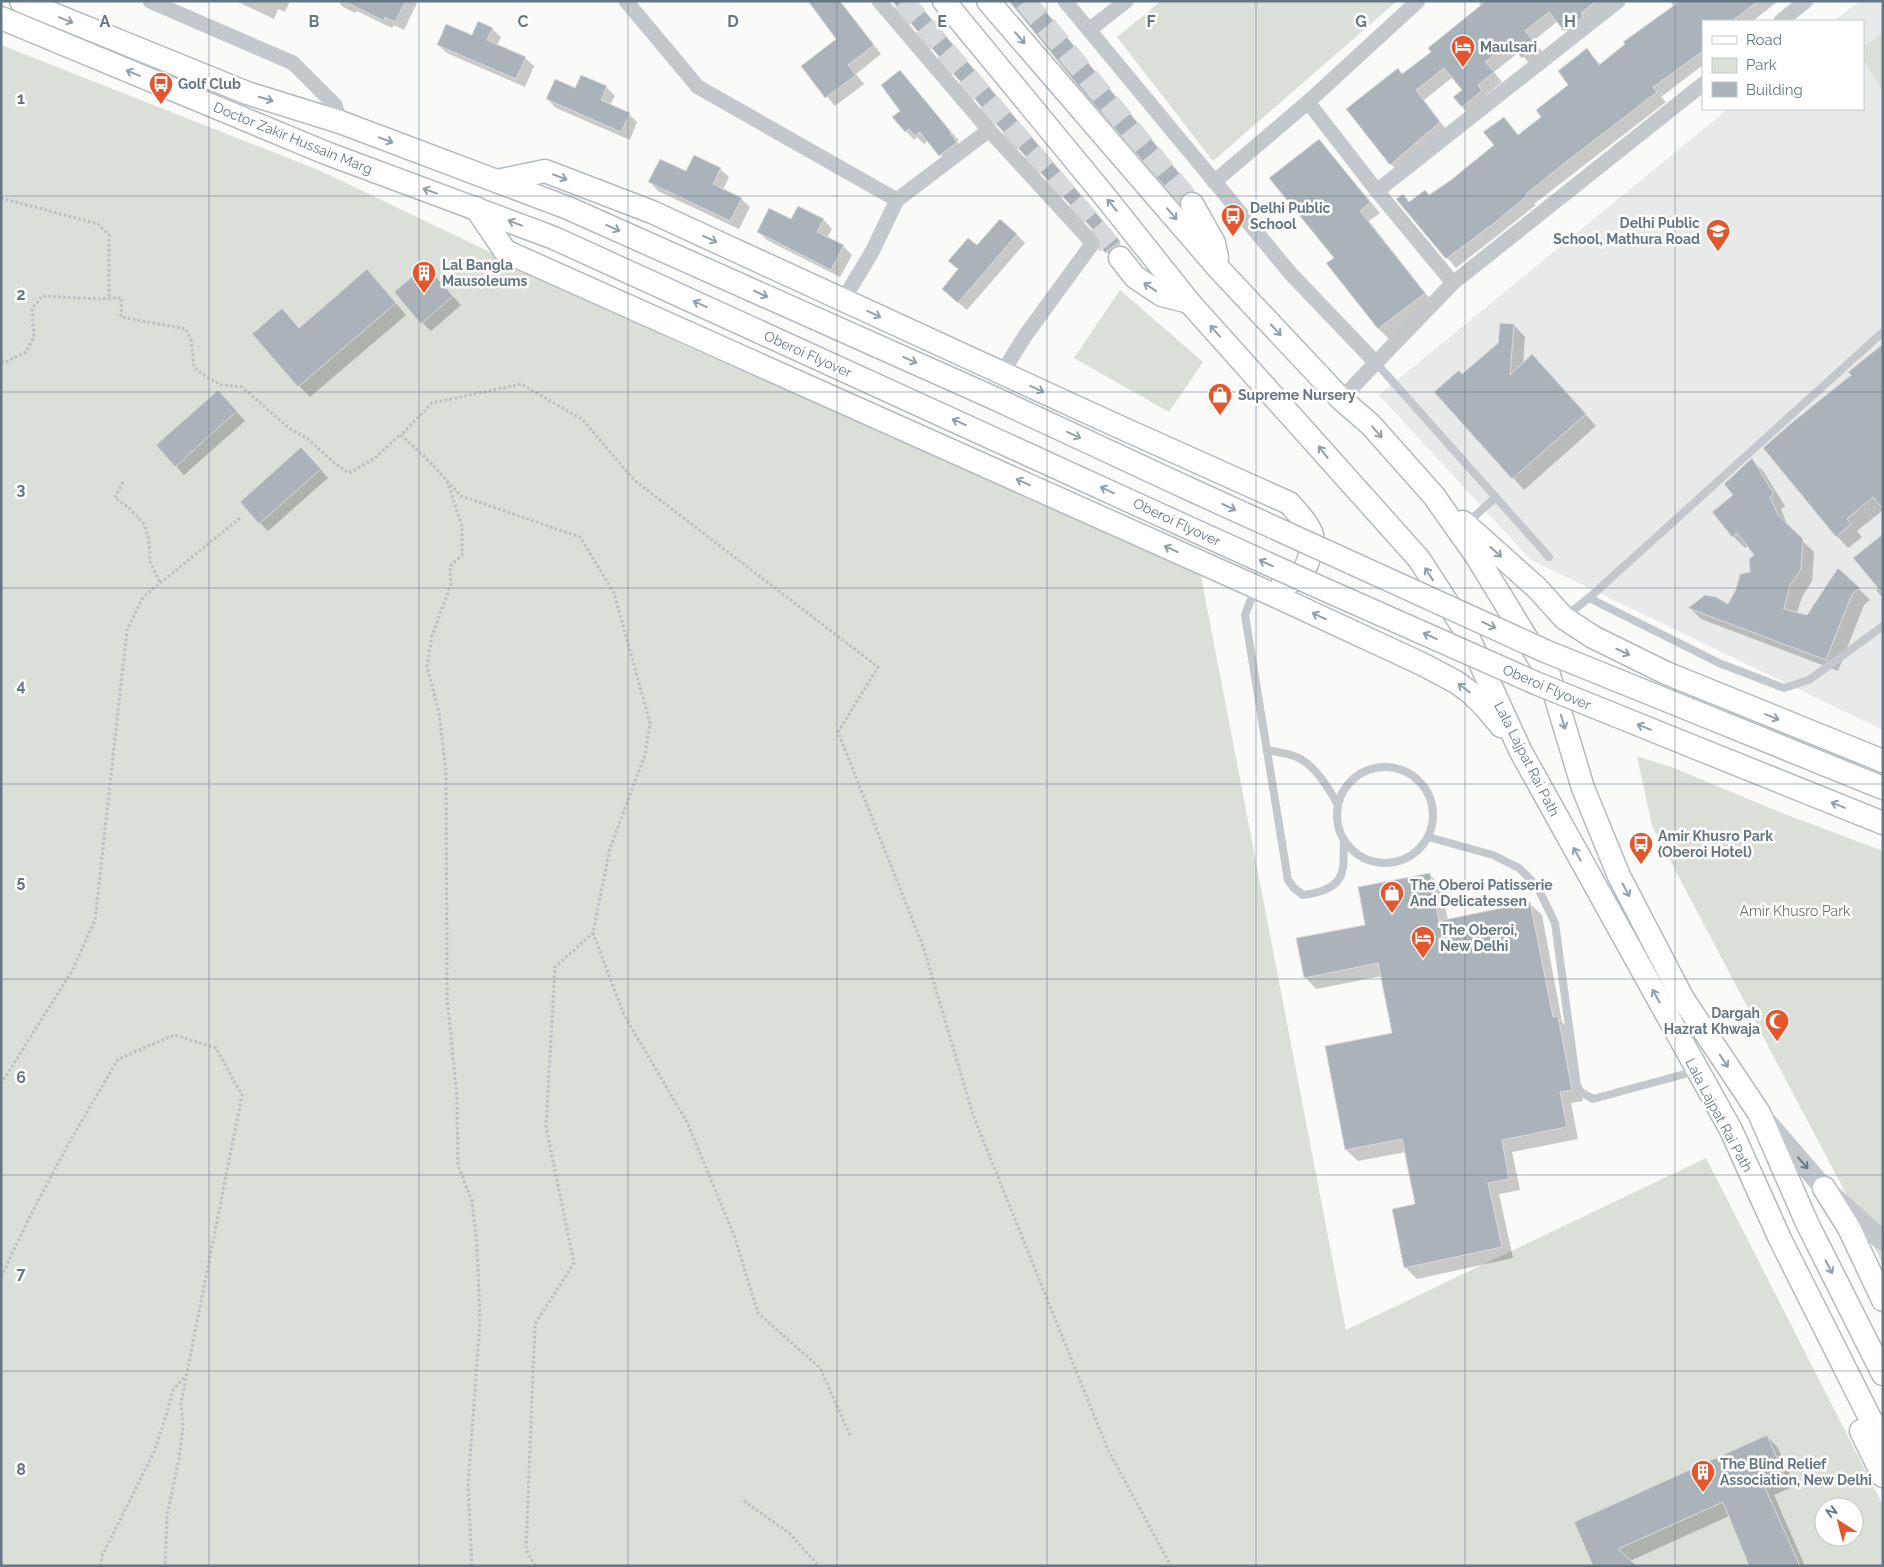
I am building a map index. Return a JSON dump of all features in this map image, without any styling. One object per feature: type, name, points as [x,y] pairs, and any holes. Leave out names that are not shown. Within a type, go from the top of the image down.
[{"type":"main road","name":"Doctor Zakir Hussain Marg","points":[[21,1],[247,93],[340,122],[496,181]]},
{"type":"main road","name":"Lala Lajpat Rai Path","points":[[944,1],[1189,302],[1419,559],[1464,630],[1520,750],[1731,1130],[1780,1239],[1883,1444]]},
{"type":"main road","points":[[988,1],[1219,269],[1341,399],[1371,424],[1434,496],[1537,588],[1564,618],[1592,637],[1666,673],[1883,761]]},
{"type":"main road","name":"Doctor Zakir Hussain Marg","points":[[1,18],[326,153],[476,208]]},
{"type":"main road","points":[[496,181],[545,171],[652,212],[1289,503],[1300,514],[1312,536],[1310,558],[1306,570],[1292,582],[1277,586],[1256,587]]},
{"type":"main road","points":[[496,181],[568,208],[996,399],[1331,555],[1545,651],[1883,788]]},
{"type":"main road","points":[[1192,204],[1214,243],[1219,269]]},
{"type":"main road","points":[[476,208],[505,251],[1256,587],[1422,664],[1456,682],[1486,708],[1520,750]]},
{"type":"main road","name":"Oberoi Flyover","points":[[476,208],[554,238],[1319,587],[1520,676],[1883,823]]},
{"type":"main road","points":[[1120,258],[1135,276],[1162,295],[1189,302]]},
{"type":"main road","name":"Lala Lajpat Rai Path","points":[[1434,496],[1477,557],[1549,675],[1583,788],[1618,876],[1682,998],[1759,1113],[1807,1223],[1883,1374]]},
{"type":"main road","points":[[1731,1130],[1764,1228],[1883,1476]]},
{"type":"main road","points":[[1824,1188],[1848,1228],[1883,1300]]},
{"type":"street","points":[[150,1],[293,63],[335,105],[340,122]]},
{"type":"street","points":[[626,1],[698,87],[897,200]]},
{"type":"street","points":[[879,1],[989,130],[1092,244],[1025,336],[1002,373]]},
{"type":"street","points":[[1065,1],[1291,274],[1377,364]]},
{"type":"street","points":[[1089,30],[1126,1]]},
{"type":"street","points":[[1214,182],[1308,102],[1418,1]]},
{"type":"street","points":[[1377,191],[1618,1]]},
{"type":"street","points":[[1786,12],[1806,1]]},
{"type":"street","points":[[1341,399],[1377,364],[1453,283],[1702,85]]},
{"type":"street","points":[[1308,102],[1377,191],[1453,283]]},
{"type":"street","points":[[843,300],[872,252],[897,200],[989,130]]},
{"type":"street","points":[[1759,1113],[1824,1188],[1883,1241]]},
{"type":"lane","points":[[1564,618],[1589,598],[1883,332]]},
{"type":"lane","points":[[1377,364],[1550,557]]},
{"type":"lane","points":[[1466,525],[1496,497]]},
{"type":"lane","points":[[1256,587],[1245,615],[1288,880],[1294,888],[1303,894],[1312,894],[1321,893],[1333,885],[1342,874],[1344,840]]},
{"type":"lane","points":[[1589,598],[1719,663],[1784,688],[1809,680],[1883,626]]},
{"type":"lane","points":[[1267,750],[1295,756],[1314,770],[1330,791],[1338,806]]},
{"type":"lane","points":[[1385,767],[1401,770],[1416,778],[1426,790],[1432,805],[1433,822],[1428,838],[1419,850],[1406,859],[1392,863],[1376,863],[1362,858],[1349,848],[1337,821],[1338,806],[1344,790],[1355,778],[1369,770],[1385,767]]},
{"type":"lane","points":[[1428,838],[1493,855],[1519,868],[1538,886],[1555,922],[1577,1086],[1581,1092],[1593,1099],[1697,1070]]},
{"type":"path","points":[[1,198],[98,224],[109,235],[110,299]]},
{"type":"path","points":[[1,362],[6,362],[26,352],[34,337],[32,309],[42,296],[122,298],[121,317],[186,329],[191,340],[194,367],[206,377],[222,385],[242,387],[289,428],[308,439],[349,474],[375,458],[432,403],[521,384],[583,420],[634,480],[878,667],[838,732],[924,949],[973,1115],[1108,1450],[1171,1566]]},
{"type":"path","points":[[401,434],[461,496],[580,538],[614,592],[650,722],[646,755],[610,848],[593,934],[624,1016],[688,1122],[734,1235],[758,1313],[820,1368],[850,1435]]},
{"type":"path","points":[[446,480],[462,526],[462,555],[450,566],[451,584],[432,636],[427,666],[439,713],[446,772],[447,997],[457,1098],[458,1166],[472,1201],[477,1246],[480,1321],[468,1486],[472,1566]]},
{"type":"path","points":[[123,482],[115,498],[129,508],[144,524],[149,540],[150,562],[160,582]]},
{"type":"path","points":[[1,1084],[72,971],[95,920],[127,630],[143,597],[240,518]]},
{"type":"path","points":[[535,1566],[526,1549],[535,1324],[574,1263],[546,1127],[555,966],[593,934]]},
{"type":"path","points":[[1,1277],[29,1218],[70,1141],[118,1059],[174,1035],[216,1048],[242,1095],[181,1403],[183,1426],[179,1459],[166,1515],[165,1566]]},
{"type":"path","points":[[101,1566],[102,1556],[154,1452],[173,1390],[187,1374]]},
{"type":"path","points":[[744,1501],[788,1533],[818,1566]]},
{"type":"shaded area","name":"Delhi Public School, Mathura Road","points":[[1859,1],[1883,1],[1883,730],[1531,560],[1379,395],[1727,110],[1864,110],[1864,20],[1835,20]]},
{"type":"green space","points":[[1161,1],[1397,1],[1213,161],[1117,37]]},
{"type":"green space","points":[[1883,34],[1883,91],[1864,61],[1864,45]]},
{"type":"green space","points":[[1,45],[321,171],[690,348],[1199,566],[1346,1330],[1706,1158],[1883,1505],[1883,1566],[1,1566]]},
{"type":"green space","points":[[1120,290],[1203,362],[1169,412],[1074,358]]},
{"type":"green space","name":"Amir Khusro Park","points":[[1637,756],[1674,768],[1782,813],[1883,851],[1883,1264],[1652,826]]},
{"type":"building","points":[[344,1],[406,1],[395,22],[385,17],[384,21]]},
{"type":"building","points":[[808,1],[840,1],[874,45],[848,65],[856,75],[825,98],[801,66],[836,39]]},
{"type":"building","points":[[892,1],[916,1],[1120,241],[1105,253],[1101,247],[1100,239],[1095,232],[996,124]]},
{"type":"building","points":[[1009,1],[1037,1],[1194,191],[1185,193],[1179,203],[1079,87]]},
{"type":"building","points":[[1486,1],[1596,1],[1581,13],[1583,17],[1564,31],[1549,12],[1525,31],[1537,45],[1522,58],[1509,43],[1485,62],[1494,72],[1478,85],[1482,91],[1462,107],[1453,97],[1462,90],[1444,68],[1416,90],[1440,122],[1390,165],[1346,109],[1398,68],[1402,74],[1431,52],[1428,48]]},
{"type":"building","points":[[1680,1],[1758,1],[1733,20],[1702,20],[1702,52],[1653,87],[1657,92],[1562,165],[1494,223],[1446,259],[1396,199],[1403,194],[1409,202],[1425,190],[1429,195],[1451,180],[1494,145],[1483,132],[1504,117],[1518,135],[1541,117],[1536,110],[1568,85],[1558,71],[1587,48],[1599,65],[1625,44],[1623,42]]},
{"type":"building","points":[[478,21],[493,28],[487,40],[526,57],[516,79],[437,45],[446,24],[472,35]]},
{"type":"building","points":[[900,70],[951,132],[957,142],[939,156],[920,132],[915,136],[909,129],[905,132],[892,117],[900,111],[881,85]]},
{"type":"building","points":[[581,75],[607,86],[601,100],[630,113],[621,132],[546,99],[555,79],[575,88]]},
{"type":"building","points":[[1319,139],[1370,202],[1360,211],[1425,293],[1378,329],[1326,263],[1334,258],[1269,178]]},
{"type":"building","points":[[694,155],[721,168],[713,184],[742,198],[730,221],[648,182],[660,159],[686,171]]},
{"type":"building","points":[[798,206],[824,219],[817,232],[844,245],[831,270],[757,232],[769,208],[791,219]]},
{"type":"building","points":[[1000,219],[1017,234],[958,303],[942,289],[958,269],[948,261],[968,238],[977,245]]},
{"type":"building","name":"Lal Bangla Mausoleums","points":[[426,265],[453,296],[421,324],[394,292]]},
{"type":"building","points":[[367,269],[396,303],[298,387],[252,334],[282,308],[299,328]]},
{"type":"building","points":[[1500,323],[1514,324],[1510,375],[1532,354],[1586,414],[1512,479],[1434,392],[1459,370],[1462,374],[1498,343]]},
{"type":"building","points":[[1883,344],[1883,509],[1873,497],[1847,519],[1851,524],[1836,537],[1763,448],[1851,375],[1848,372]]},
{"type":"building","points":[[218,390],[237,411],[175,467],[156,445]]},
{"type":"building","points":[[301,447],[321,469],[259,524],[240,502]]},
{"type":"building","points":[[1752,458],[1774,494],[1770,497],[1778,515],[1803,539],[1801,569],[1790,585],[1784,609],[1807,615],[1838,568],[1860,588],[1852,594],[1826,660],[1688,608],[1705,595],[1716,597],[1728,604],[1736,589],[1740,574],[1750,572],[1749,559],[1754,555],[1737,533],[1732,537],[1712,512],[1733,495],[1724,484]]},
{"type":"building","points":[[1883,534],[1883,594],[1853,558]]},
{"type":"building","points":[[1430,873],[1439,921],[1530,902],[1553,1017],[1558,1016],[1572,1090],[1560,1092],[1567,1127],[1502,1140],[1509,1179],[1488,1183],[1502,1247],[1404,1268],[1392,1209],[1415,1204],[1402,1139],[1345,1150],[1325,1046],[1392,1033],[1378,963],[1304,978],[1296,938],[1365,925],[1358,887]]},
{"type":"building","name":"The Blind Relief Association, New Delhi","points":[[1767,1435],[1784,1474],[1763,1483],[1800,1566],[1749,1566],[1723,1502],[1618,1549],[1637,1566],[1593,1566],[1574,1522]]},
{"type":"tunnel","points":[[903,1],[1120,258]]},
{"type":"tunnel","points":[[1025,1],[1192,204]]},
{"type":"place","name":"Maulsari","points":[[1463,68]]},
{"type":"place","name":"Golf Club","points":[[161,105]]},
{"type":"place","name":"Delhi Public School","points":[[1233,237]]},
{"type":"place","name":"Delhi Public School, Mathura Road","points":[[1718,252]]},
{"type":"place","name":"Lal Bangla Mausoleums","points":[[424,294]]},
{"type":"place","name":"Supreme Nursery","points":[[1220,416]]},
{"type":"place","name":"Amir Khusro Park (Oberoi Hotel)","points":[[1641,865]]},
{"type":"place","name":"The Oberoi Patisserie And Delicatessen","points":[[1392,914]]},
{"type":"place","name":"The Oberoi, New Delhi","points":[[1423,959]]},
{"type":"place","name":"Dargah Hazrat Khwaja","points":[[1777,1042]]},
{"type":"place","name":"The Blind Relief Association, New Delhi","points":[[1703,1493]]}]
